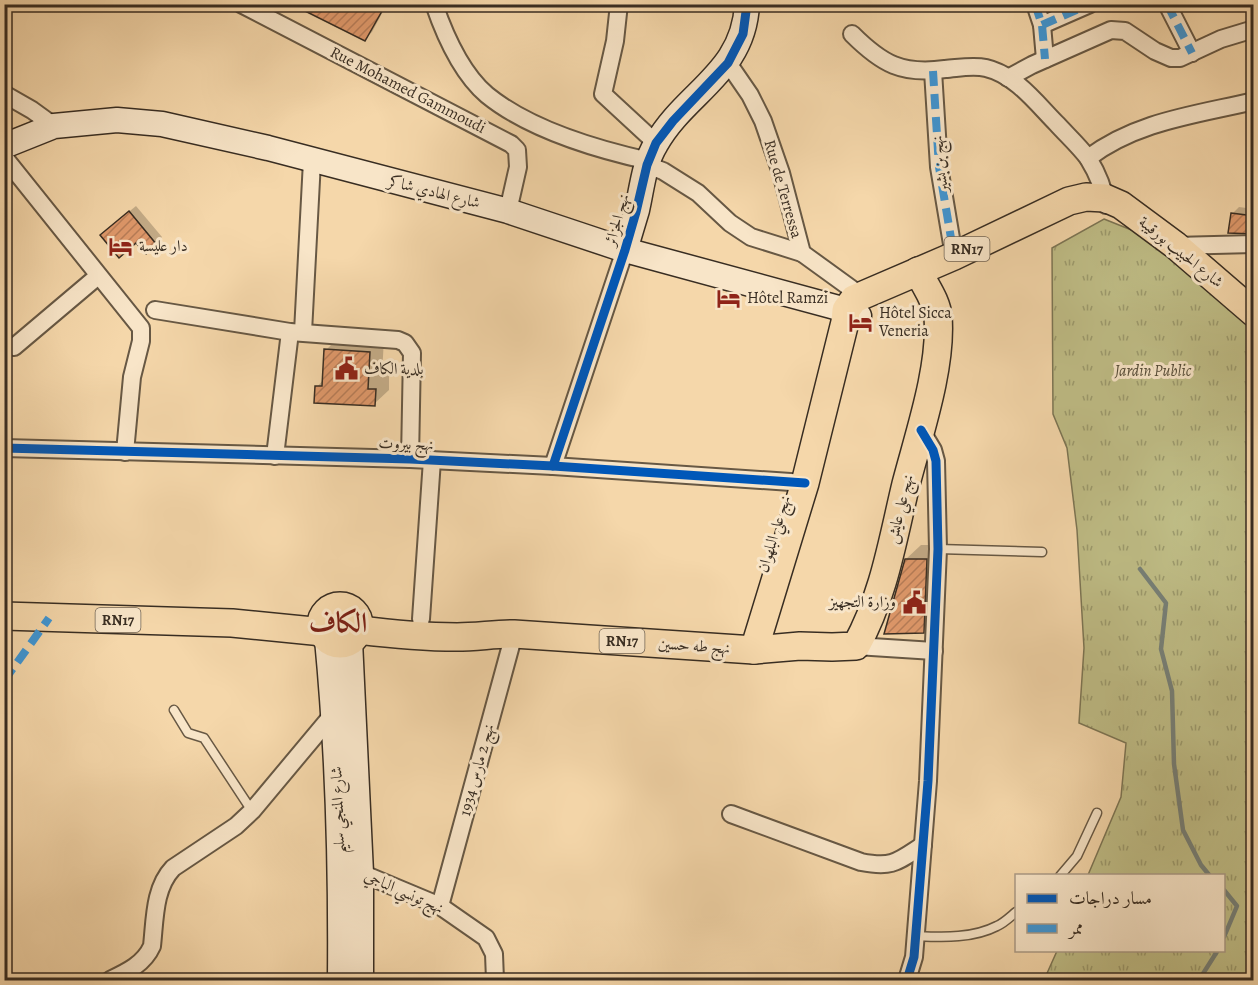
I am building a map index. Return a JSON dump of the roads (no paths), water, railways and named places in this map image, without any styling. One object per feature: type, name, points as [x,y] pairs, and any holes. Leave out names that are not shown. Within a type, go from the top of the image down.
[{"type":"main road","name":"نهج الجزائر","points":[[625,250],[650,157],[673,121],[728,63],[742,34],[748,5]]},
{"type":"main road","name":"شارع الهادي شاكر","points":[[4,146],[54,126],[117,120],[162,124],[268,148],[508,212],[625,250],[852,311]]},
{"type":"main road","name":"RN17","points":[[921,278],[954,256],[1069,201],[1086,197],[1106,205]]},
{"type":"main road","name":"RN17","points":[[852,311],[921,278],[1106,205]]},
{"type":"main road","name":"شارع الحبيب بورقيبة","points":[[1106,205],[1172,249],[1254,313]]},
{"type":"main road","name":"شارع الحبيب بورقيبة","points":[[1172,249],[1254,322]]},
{"type":"main road","name":"نهج علي عايش","points":[[856,646],[873,610],[921,430],[939,339],[935,303],[921,278]]},
{"type":"main road","name":"نهج علي البلهوان","points":[[754,650],[805,483],[852,311]]},
{"type":"main road","name":"نهج طه حسين","points":[[4,616],[232,622],[459,637],[502,634],[754,650]]},
{"type":"main road","name":"نهج طه حسين","points":[[340,629],[421,618],[452,621],[502,634]]},
{"type":"main road","name":"شارع المنجي سليم","points":[[340,629],[334,713],[361,981]]},
{"type":"main road","name":"شارع المنجي سليم","points":[[340,629],[351,871],[340,981]]},
{"type":"main road","points":[[754,650],[800,646],[832,648],[856,646]]},
{"type":"street","name":"Rue Mohamed Gammoudi","points":[[241,4],[512,144],[517,150],[518,167],[508,212]]},
{"type":"street","points":[[434,4],[461,65],[486,95],[531,123],[616,154],[650,157]]},
{"type":"street","points":[[619,4],[615,41],[603,94],[663,171],[698,193],[730,222],[751,237],[802,253]]},
{"type":"street","points":[[1035,4],[1042,25],[1045,59]]},
{"type":"street","points":[[1042,25],[1090,4]]},
{"type":"street","points":[[1167,4],[1192,53]]},
{"type":"street","points":[[1008,78],[1102,33],[1117,29],[1125,31],[1165,56],[1180,58],[1221,39],[1254,29]]},
{"type":"street","points":[[852,34],[868,50],[889,65],[902,69],[933,71],[970,66],[987,68],[1008,78],[1027,93],[1088,158],[1100,182],[1106,205]]},
{"type":"street","name":"Rue de Terressa","points":[[728,63],[750,95],[763,121],[781,173],[802,253],[852,311]]},
{"type":"street","name":"نهج بن بشير","points":[[933,71],[939,167],[954,256]]},
{"type":"street","points":[[4,94],[54,126]]},
{"type":"street","points":[[1088,158],[1114,140],[1144,128],[1175,118],[1254,101]]},
{"type":"street","points":[[4,157],[141,328],[141,341],[132,377],[125,452]]},
{"type":"street","points":[[275,456],[296,332],[312,161]]},
{"type":"street","points":[[1172,249],[1254,244]]},
{"type":"street","name":"نهج الجزائر","points":[[553,466],[625,250]]},
{"type":"street","points":[[14,347],[98,276]]},
{"type":"street","points":[[154,310],[296,332],[398,340],[405,343],[412,353],[410,459]]},
{"type":"street","points":[[906,981],[914,957],[923,845],[938,549],[936,461],[933,450],[921,430]]},
{"type":"street","name":"نهج بيروت","points":[[4,448],[410,459],[805,483]]},
{"type":"street","points":[[421,618],[432,460]]},
{"type":"street","name":"نهج 2 مارس 1934","points":[[440,906],[502,634]]},
{"type":"street","points":[[856,646],[934,651]]},
{"type":"street","points":[[110,981],[131,970],[150,952],[153,946],[157,899],[167,874],[236,826],[252,811],[334,713]]},
{"type":"street","points":[[731,814],[861,862],[882,866],[896,862],[923,845]]},
{"type":"street","name":"نهج تونسي الباجي","points":[[351,871],[440,906],[486,938],[494,954],[495,981]]},
{"type":"lane","points":[[938,549],[1042,552]]},
{"type":"lane","points":[[174,710],[188,733],[204,738],[252,811]]},
{"type":"lane","points":[[1062,874],[1077,856],[1097,813]]},
{"type":"lane","points":[[914,936],[953,937],[981,931],[996,927],[1015,913]]},
{"type":"waterway","points":[[1140,569],[1166,603],[1161,649],[1172,691],[1174,764],[1183,830],[1201,865],[1208,874]]},
{"type":"waterway","points":[[1225,891],[1237,906],[1225,935]]},
{"type":"waterway","points":[[1199,980],[1217,952]]},
{"type":"place","name":"دار عليسة","points":[[121,246]]},
{"type":"place","name":"Hôtel Ramzi","points":[[729,298]]},
{"type":"place","name":"Hôtel Sicca Veneria","points":[[861,322]]},
{"type":"place","name":"بلدية الكاف","points":[[346,369]]},
{"type":"place","name":"وزارة التجهيز","points":[[914,602]]},
{"type":"district","name":"الكاف","points":[[338,623]]},
{"type":"park label","name":"Jardin Public","points":[[1153,371]]}]
